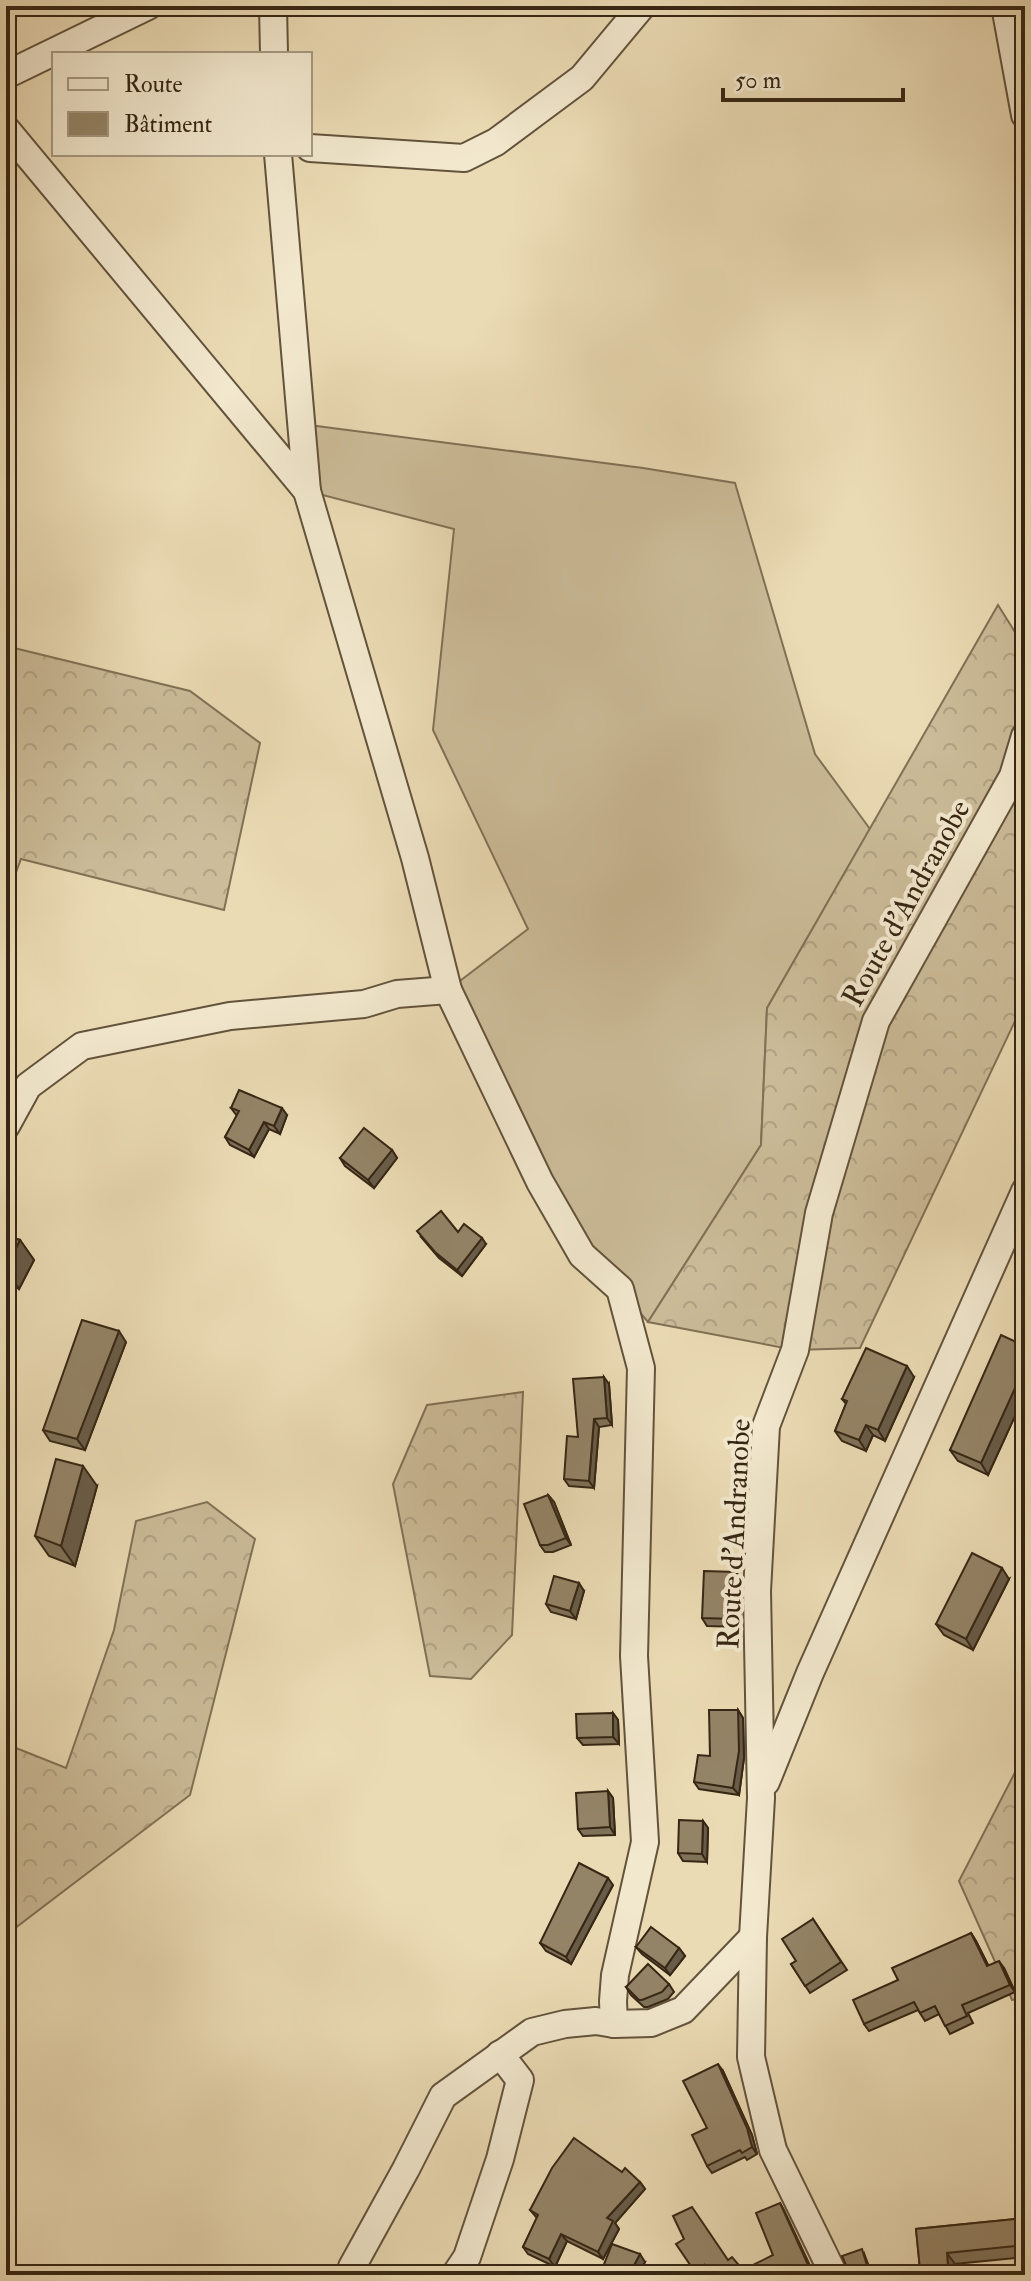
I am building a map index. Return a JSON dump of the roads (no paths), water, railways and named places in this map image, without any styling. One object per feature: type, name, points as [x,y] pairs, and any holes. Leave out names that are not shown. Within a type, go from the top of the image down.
[{"type":"street","points":[[53,52],[148,6]]},
{"type":"street","points":[[273,6],[274,52]]},
{"type":"street","points":[[312,148],[464,158],[496,142],[582,78],[642,6]]},
{"type":"street","points":[[1005,6],[1025,115]]},
{"type":"street","points":[[6,75],[52,53]]},
{"type":"street","points":[[6,129],[307,491]]},
{"type":"street","points":[[278,156],[307,491],[415,858],[448,990],[540,1182],[575,1243],[582,1255],[620,1289],[641,1368],[634,1656],[645,1842],[615,1975],[614,2024]]},
{"type":"street","name":"Route d'Andranobe","points":[[834,2275],[773,2150],[751,2057],[753,1937],[761,1798],[757,1591],[766,1426],[795,1350],[819,1213],[876,1021],[1013,776],[1025,736]]},
{"type":"street","points":[[6,1126],[28,1086],[82,1046],[230,1016],[364,1004],[397,994],[448,990]]},
{"type":"street","points":[[761,1798],[777,1750],[810,1673],[1025,1191]]},
{"type":"street","points":[[350,2275],[443,2096],[532,2032],[596,2021],[651,2023],[683,2010],[753,1937]]},
{"type":"street","points":[[455,2275],[467,2257],[500,2159],[520,2080],[500,2054]]}]
